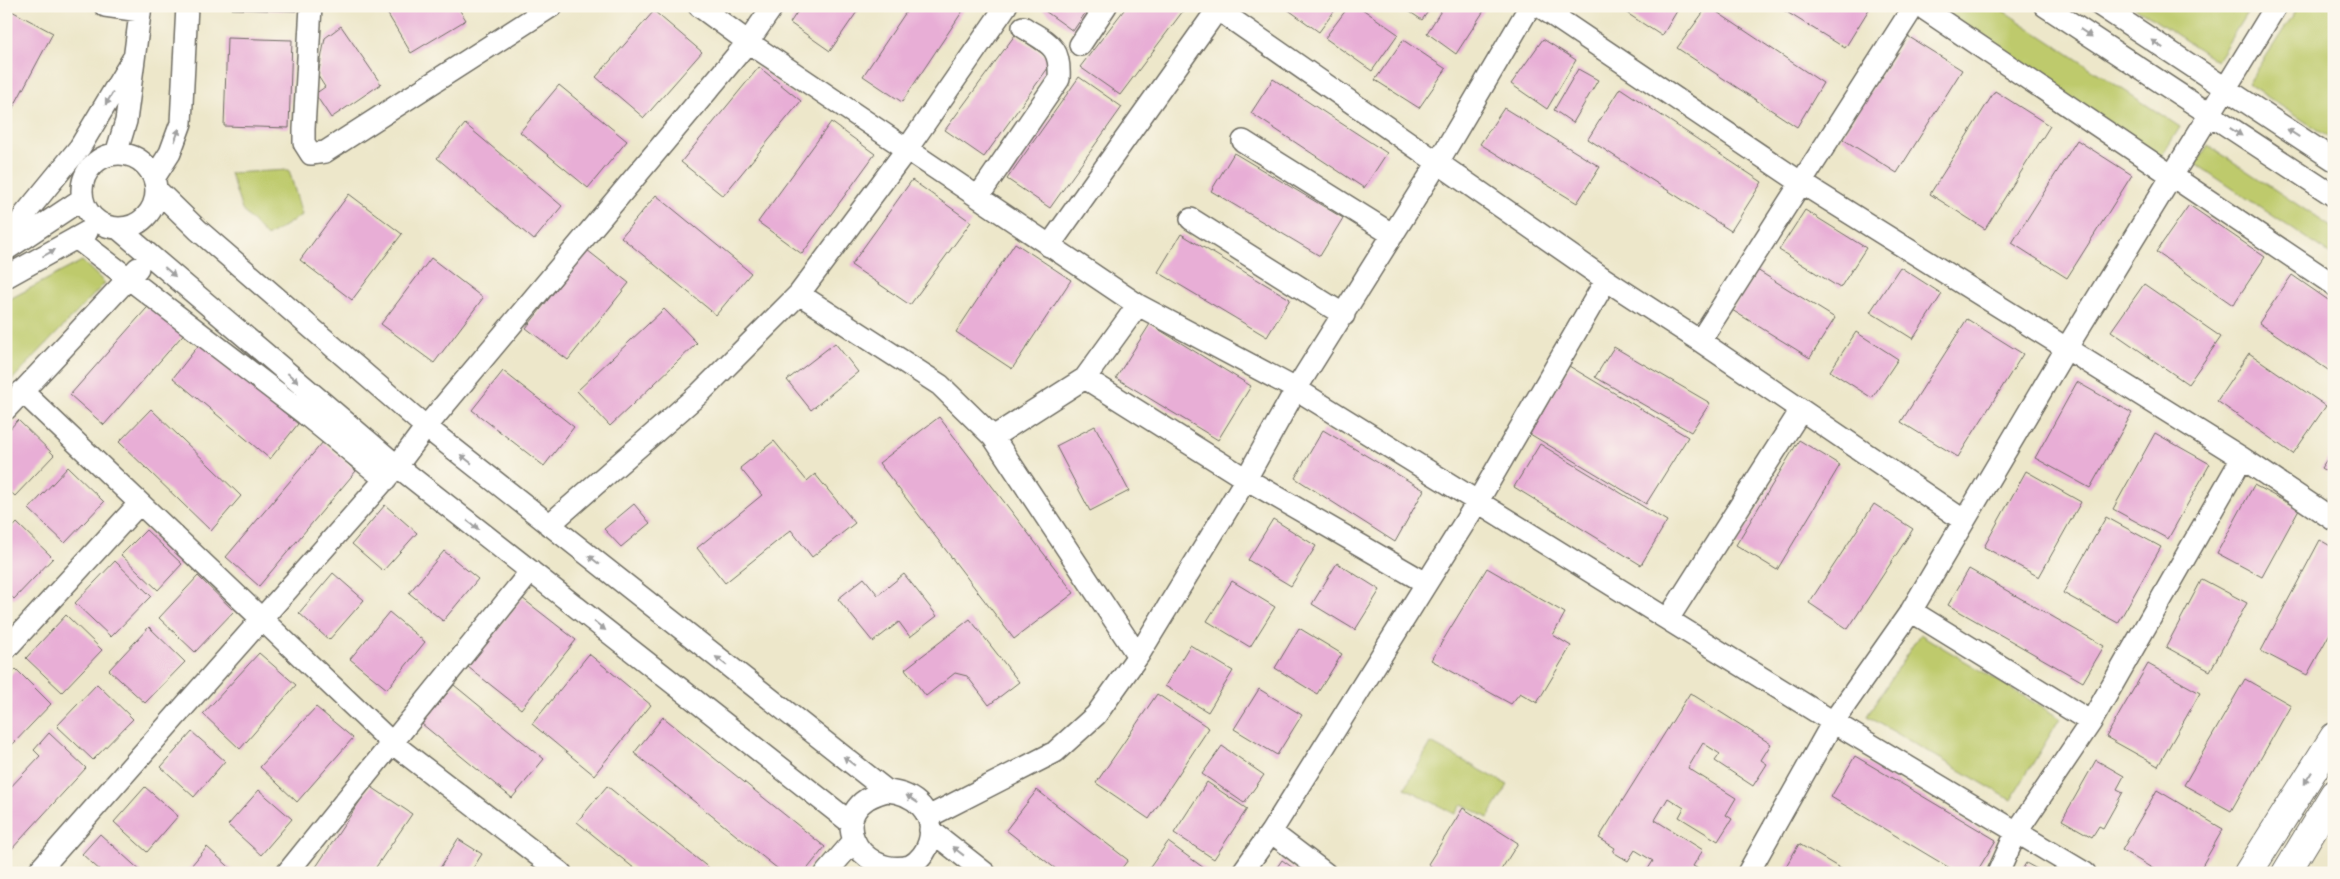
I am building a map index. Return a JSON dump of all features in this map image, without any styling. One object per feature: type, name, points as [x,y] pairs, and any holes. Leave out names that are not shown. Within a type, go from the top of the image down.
[{"type":"main road","points":[[2248,873],[2334,737]]},
{"type":"main road","points":[[2286,873],[2334,794]]},
{"type":"street","points":[[105,6],[140,9],[126,121],[116,154]]},
{"type":"street","points":[[6,277],[76,238],[110,226],[131,227],[142,221],[150,213],[155,202],[156,184],[181,123],[187,6]]},
{"type":"street","points":[[311,6],[304,129],[304,144],[310,154],[325,152],[552,6]]},
{"type":"street","points":[[699,6],[748,42],[1138,305],[1296,389],[1478,500],[1833,722],[2085,873]]},
{"type":"street","points":[[37,873],[391,473],[426,427],[748,42],[773,6]]},
{"type":"street","points":[[549,525],[699,394],[799,294],[907,149],[1006,6]]},
{"type":"street","points":[[1080,45],[1106,6]]},
{"type":"street","points":[[929,823],[1055,752],[1096,715],[1138,656],[1246,479],[1296,389],[1437,164],[1530,6]]},
{"type":"street","points":[[1539,6],[1800,182],[2242,458],[2334,520]]},
{"type":"street","points":[[1700,341],[1914,6]]},
{"type":"street","points":[[1920,6],[2171,177],[2334,285]]},
{"type":"street","points":[[2045,6],[2334,196]]},
{"type":"street","points":[[2102,6],[2334,160]]},
{"type":"street","points":[[1748,873],[1833,722],[1911,611],[1963,520],[2066,349],[2276,6]]},
{"type":"street","points":[[1049,246],[1215,8],[1606,280],[1700,341],[1963,520]]},
{"type":"street","points":[[978,197],[1059,78],[1060,60],[1052,46],[1023,27]]},
{"type":"street","points":[[6,248],[25,214],[80,148],[134,57]]},
{"type":"street","points":[[1243,141],[1393,235]]},
{"type":"street","points":[[391,473],[151,256],[87,211],[82,199],[82,186],[86,174],[93,164],[104,157],[116,154],[128,155],[140,160],[148,167],[156,184],[198,230],[426,427],[887,792]]},
{"type":"street","points":[[6,248],[82,199]]},
{"type":"street","points":[[1191,219],[1344,315]]},
{"type":"street","points":[[76,238],[391,473],[531,571],[852,833],[863,868],[884,871],[906,871],[924,854],[929,842],[929,823],[922,806],[912,797],[900,792],[875,794],[864,801],[856,811],[852,833],[826,873]]},
{"type":"street","points":[[6,409],[128,277],[151,256]]},
{"type":"street","points":[[1242,873],[1271,832],[1478,500],[1606,280]]},
{"type":"street","points":[[799,294],[940,385],[993,437],[1138,656]]},
{"type":"street","points":[[993,437],[1085,378],[1138,305]]},
{"type":"street","points":[[1085,378],[1246,479],[1426,583]]},
{"type":"street","points":[[22,391],[392,743],[560,872]]},
{"type":"street","points":[[1668,619],[1801,410]]},
{"type":"street","points":[[1998,873],[2016,833],[2091,722],[2242,458]]},
{"type":"street","points":[[6,649],[139,504]]},
{"type":"street","points":[[287,873],[531,571]]},
{"type":"street","points":[[1911,611],[2091,722]]},
{"type":"street","points":[[929,823],[985,873]]},
{"type":"street","points":[[1271,832],[1325,873]]},
{"type":"green space","points":[[1920,6],[1996,6],[2180,127],[2160,159]]},
{"type":"green space","points":[[2133,6],[2251,6],[2217,61]]},
{"type":"green space","points":[[2299,6],[2334,6],[2334,141],[2248,84]]},
{"type":"green space","points":[[2208,145],[2334,229],[2334,257],[2196,164]]},
{"type":"green space","points":[[289,170],[302,215],[267,237],[242,210],[230,173]]},
{"type":"green space","points":[[82,261],[105,283],[6,386],[6,301]]},
{"type":"green space","points":[[1920,634],[2060,718],[2011,800],[1867,716]]},
{"type":"green space","points":[[1431,743],[1508,785],[1488,818],[1462,804],[1455,814],[1405,788]]},
{"type":"building","points":[[232,6],[297,6],[296,11],[232,9]]},
{"type":"building","points":[[383,6],[457,6],[466,20],[411,53]]},
{"type":"building","points":[[801,6],[861,6],[830,51],[790,23]]},
{"type":"building","points":[[910,6],[966,6],[902,102],[863,76]]},
{"type":"building","points":[[1038,6],[1090,6],[1073,31]]},
{"type":"building","points":[[1127,6],[1175,6],[1183,11],[1120,95],[1080,67]]},
{"type":"building","points":[[1283,6],[1338,6],[1319,32]]},
{"type":"building","points":[[1349,6],[1358,6],[1398,34],[1372,71],[1325,38]]},
{"type":"building","points":[[1401,6],[1432,6],[1422,20]]},
{"type":"building","points":[[1444,6],[1487,6],[1456,54],[1427,33]]},
{"type":"building","points":[[1616,6],[1680,6],[1662,36]]},
{"type":"building","points":[[1708,6],[1823,83],[1797,127],[1677,48]]},
{"type":"building","points":[[1777,6],[1871,6],[1845,48]]},
{"type":"building","points":[[6,8],[53,33],[6,121]]},
{"type":"building","points":[[654,11],[702,52],[644,118],[596,77]]},
{"type":"building","points":[[341,26],[381,84],[331,118],[315,94],[325,87],[318,76],[325,38]]},
{"type":"building","points":[[1015,35],[1053,61],[984,157],[945,130]]},
{"type":"building","points":[[1906,35],[1962,70],[1897,173],[1841,138]]},
{"type":"building","points":[[227,38],[292,40],[289,128],[224,126]]},
{"type":"building","points":[[1543,39],[1576,60],[1547,109],[1511,84]]},
{"type":"building","points":[[1403,40],[1446,69],[1419,108],[1375,80]]},
{"type":"building","points":[[759,67],[801,101],[723,196],[681,162]]},
{"type":"building","points":[[1578,69],[1598,80],[1573,123],[1554,110]]},
{"type":"building","points":[[1079,77],[1122,107],[1050,208],[1007,179]]},
{"type":"building","points":[[1273,79],[1387,153],[1364,188],[1251,113]]},
{"type":"building","points":[[559,85],[627,141],[588,188],[520,132]]},
{"type":"building","points":[[1620,88],[1762,182],[1731,231],[1588,139]]},
{"type":"building","points":[[1995,91],[2050,126],[1985,229],[1930,194]]},
{"type":"building","points":[[1504,108],[1600,167],[1577,203],[1480,144]]},
{"type":"building","points":[[831,122],[875,154],[802,254],[758,222]]},
{"type":"building","points":[[465,124],[562,206],[534,240],[437,158]]},
{"type":"building","points":[[2077,140],[2132,175],[2067,278],[2012,243]]},
{"type":"building","points":[[1234,153],[1343,218],[1320,256],[1211,191]]},
{"type":"building","points":[[912,180],[971,222],[910,305],[851,265]]},
{"type":"building","points":[[349,194],[402,234],[352,300],[300,260]]},
{"type":"building","points":[[656,195],[751,273],[716,315],[621,237]]},
{"type":"building","points":[[2189,205],[2265,257],[2233,305],[2156,252]]},
{"type":"building","points":[[1805,210],[1866,248],[1840,288],[1779,250]]},
{"type":"building","points":[[1181,234],[1290,299],[1267,337],[1158,272]]},
{"type":"building","points":[[1015,243],[1071,280],[1012,369],[956,332]]},
{"type":"building","points":[[587,250],[629,283],[568,360],[526,328]]},
{"type":"building","points":[[431,258],[483,298],[434,363],[381,324]]},
{"type":"building","points":[[1900,267],[1942,294],[1913,339],[1870,312]]},
{"type":"building","points":[[1757,270],[1835,318],[1810,358],[1732,310]]},
{"type":"building","points":[[2292,275],[2334,304],[2334,374],[2259,323]]},
{"type":"building","points":[[2144,284],[2221,337],[2188,384],[2111,331]]},
{"type":"building","points":[[154,300],[188,329],[104,425],[70,395]]},
{"type":"building","points":[[664,309],[697,343],[610,426],[577,391]]},
{"type":"building","points":[[1967,319],[2023,354],[1958,457],[1901,422]]},
{"type":"building","points":[[1150,324],[1251,386],[1218,440],[1116,378]]},
{"type":"building","points":[[1856,332],[1898,359],[1872,398],[1830,371]]},
{"type":"building","points":[[201,342],[298,424],[270,459],[173,378]]},
{"type":"building","points":[[835,343],[858,372],[811,410],[787,380]]},
{"type":"building","points":[[1614,347],[1710,403],[1691,432],[1595,377]]},
{"type":"building","points":[[2249,353],[2326,406],[2293,454],[2217,401]]},
{"type":"building","points":[[1569,366],[1688,437],[1646,504],[1530,434]]},
{"type":"building","points":[[503,371],[574,427],[544,466],[472,410]]},
{"type":"building","points":[[2077,382],[2132,413],[2090,488],[2035,458]]},
{"type":"building","points":[[151,409],[241,496],[211,531],[119,442]]},
{"type":"building","points":[[939,417],[1074,593],[1014,639],[879,463]]},
{"type":"building","points":[[18,420],[54,455],[15,496],[6,488],[6,433]]},
{"type":"building","points":[[1095,426],[1129,491],[1090,511],[1056,446]]},
{"type":"building","points":[[1323,430],[1424,490],[1395,542],[1295,478]]},
{"type":"building","points":[[2155,433],[2210,464],[2168,539],[2113,509]]},
{"type":"building","points":[[1799,440],[1840,465],[1777,570],[1736,545]]},
{"type":"building","points":[[774,441],[807,481],[815,474],[855,523],[812,557],[791,530],[725,583],[697,548],[762,495],[740,468]]},
{"type":"building","points":[[323,442],[356,471],[259,586],[226,557]]},
{"type":"building","points":[[1540,444],[1667,521],[1641,565],[1514,487]]},
{"type":"building","points":[[2334,449],[2334,477],[2321,468]]},
{"type":"building","points":[[68,467],[104,502],[65,543],[29,509]]},
{"type":"building","points":[[2026,471],[2081,502],[2039,577],[1984,547]]},
{"type":"building","points":[[2254,485],[2299,509],[2262,577],[2217,553]]},
{"type":"building","points":[[634,504],[650,523],[621,547],[604,529]]},
{"type":"building","points":[[1874,504],[1913,529],[1848,629],[1809,603]]},
{"type":"building","points":[[385,505],[417,533],[383,571],[352,544]]},
{"type":"building","points":[[2106,517],[2161,547],[2118,623],[2063,593]]},
{"type":"building","points":[[1273,519],[1316,546],[1291,586],[1248,560]]},
{"type":"building","points":[[17,523],[53,558],[14,599],[6,592],[6,535]]},
{"type":"building","points":[[146,530],[182,564],[158,590],[121,555]]},
{"type":"building","points":[[2320,540],[2334,548],[2334,626],[2307,675],[2261,651]]},
{"type":"building","points":[[444,551],[478,579],[443,621],[409,593]]},
{"type":"building","points":[[115,561],[151,596],[111,637],[75,603]]},
{"type":"building","points":[[1337,563],[1380,590],[1355,630],[1312,604]]},
{"type":"building","points":[[1487,568],[1565,613],[1553,635],[1571,646],[1537,703],[1520,693],[1511,704],[1431,660]]},
{"type":"building","points":[[1969,569],[2104,646],[2083,682],[1948,605]]},
{"type":"building","points":[[333,573],[364,600],[329,640],[299,613]]},
{"type":"building","points":[[904,574],[937,616],[910,637],[899,622],[873,642],[838,599],[864,578],[878,595]]},
{"type":"building","points":[[198,576],[234,611],[195,652],[159,618]]},
{"type":"building","points":[[2202,579],[2247,603],[2210,671],[2166,647]]},
{"type":"building","points":[[1232,581],[1275,607],[1250,647],[1207,621]]},
{"type":"building","points":[[522,598],[576,640],[521,709],[468,667]]},
{"type":"building","points":[[389,612],[425,642],[387,689],[350,659]]},
{"type":"building","points":[[66,615],[102,650],[62,692],[26,658]]},
{"type":"building","points":[[970,619],[1019,682],[989,705],[967,676],[955,673],[926,696],[905,669]]},
{"type":"building","points":[[149,627],[185,662],[145,703],[109,670]]},
{"type":"building","points":[[1299,628],[1342,654],[1317,694],[1275,668]]},
{"type":"building","points":[[1190,645],[1233,671],[1208,712],[1165,686]]},
{"type":"building","points":[[259,653],[296,685],[240,749],[203,714]]},
{"type":"building","points":[[589,654],[651,705],[594,775],[532,724]]},
{"type":"building","points":[[2148,664],[2200,693],[2158,766],[2106,737]]},
{"type":"building","points":[[16,669],[51,704],[12,745],[6,740],[6,679]]},
{"type":"building","points":[[2245,679],[2291,705],[2231,811],[2184,785]]},
{"type":"building","points":[[97,684],[133,719],[93,760],[57,726]]},
{"type":"building","points":[[454,685],[544,759],[512,798],[422,724]]},
{"type":"building","points":[[1259,689],[1302,715],[1277,755],[1234,729]]},
{"type":"building","points":[[1690,693],[1771,744],[1761,760],[1767,764],[1753,786],[1715,761],[1720,754],[1703,743],[1688,768],[1736,798],[1726,815],[1732,819],[1718,841],[1679,817],[1684,808],[1668,798],[1655,820],[1703,850],[1693,866],[1700,870],[1698,873],[1654,873],[1648,869],[1653,861],[1635,850],[1628,861],[1613,852],[1615,848],[1599,838]]},
{"type":"building","points":[[1157,694],[1209,728],[1149,819],[1096,783]]},
{"type":"building","points":[[316,707],[353,738],[297,802],[260,767]]},
{"type":"building","points":[[663,717],[825,847],[804,873],[783,873],[634,753]]},
{"type":"building","points":[[192,732],[225,761],[194,797],[161,767]]},
{"type":"building","points":[[49,733],[86,768],[10,851],[6,848],[6,792],[40,756],[34,750]]},
{"type":"building","points":[[1222,746],[1264,775],[1244,803],[1202,774]]},
{"type":"building","points":[[1855,756],[1996,840],[1976,873],[1958,873],[1831,797]]},
{"type":"building","points":[[2096,760],[2124,776],[2117,789],[2123,792],[2103,828],[2099,826],[2092,837],[2062,820]]},
{"type":"building","points":[[1207,782],[1247,809],[1214,859],[1174,833]]},
{"type":"building","points":[[370,786],[412,814],[372,873],[312,873]]},
{"type":"building","points":[[607,786],[715,873],[640,873],[577,822]]},
{"type":"building","points":[[145,787],[178,816],[147,852],[114,822]]},
{"type":"building","points":[[259,790],[292,819],[261,855],[228,825]]},
{"type":"building","points":[[1037,790],[1128,860],[1118,873],[1061,873],[1006,830]]},
{"type":"building","points":[[2157,790],[2223,829],[2198,873],[2160,873],[2122,850]]},
{"type":"building","points":[[1463,808],[1518,843],[1499,873],[1442,873],[1428,864]]},
{"type":"building","points":[[100,834],[143,873],[103,873],[82,854]]},
{"type":"building","points":[[458,839],[482,854],[470,873],[437,873]]},
{"type":"building","points":[[1168,842],[1208,871],[1206,873],[1146,873]]},
{"type":"building","points":[[1799,844],[1848,873],[1782,873]]},
{"type":"building","points":[[207,847],[236,873],[185,873]]},
{"type":"building","points":[[1282,860],[1300,873],[1273,873]]},
{"type":"building","points":[[2026,863],[2044,873],[2020,873]]}]
